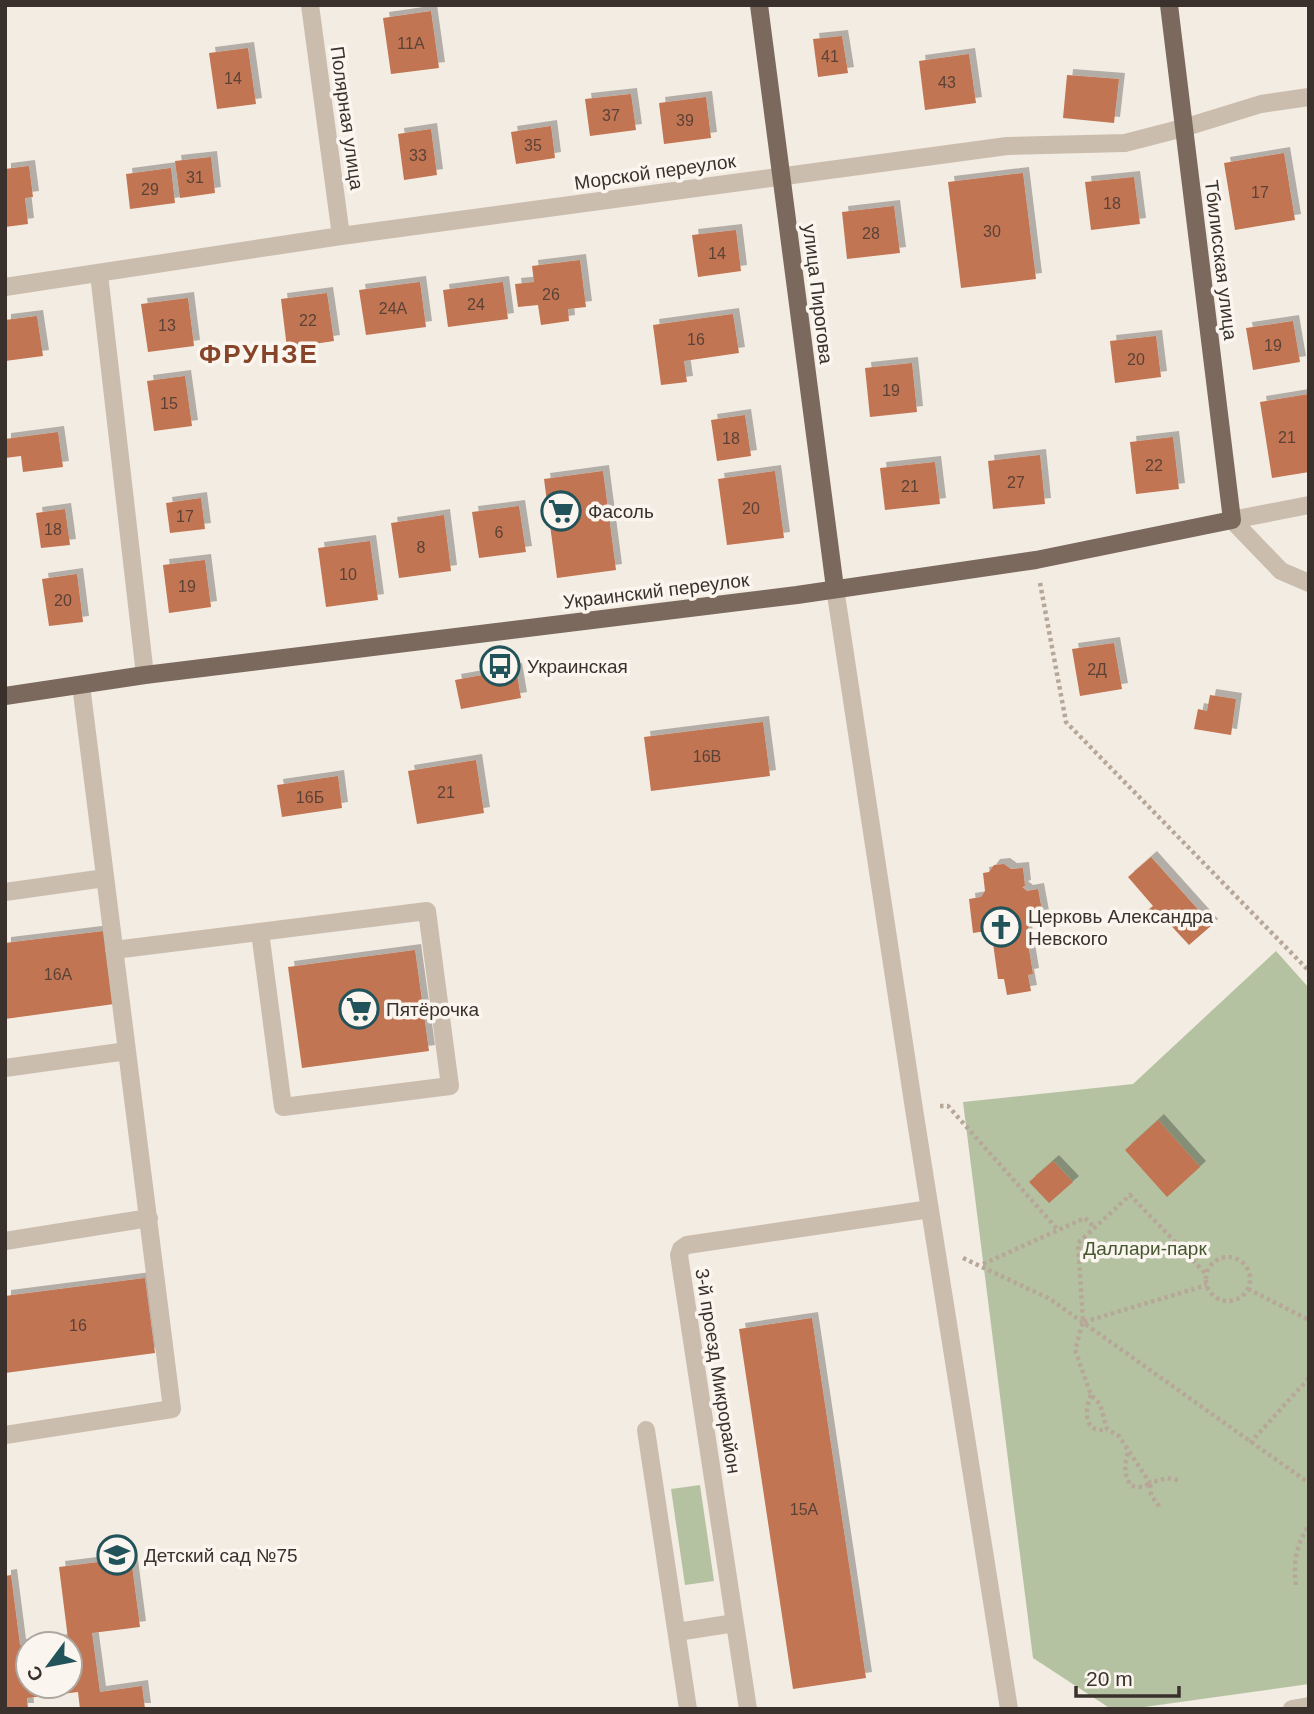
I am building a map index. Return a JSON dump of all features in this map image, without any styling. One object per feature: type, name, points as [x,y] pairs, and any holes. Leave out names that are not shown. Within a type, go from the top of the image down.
[{"type":"main road","name":"улица Пирогова","points":[[759,5],[835,588]]},
{"type":"main road","name":"Тбилисская улица","points":[[1169,5],[1232,520]]},
{"type":"main road","name":"Украинский переулок","points":[[5,696],[145,675],[797,595],[1036,560],[1232,520]]},
{"type":"street","name":"Полярная улица","points":[[310,5],[341,236]]},
{"type":"street","name":"Морской переулок","points":[[5,287],[341,236],[1007,146],[1125,143],[1261,104],[1309,97]]},
{"type":"street","points":[[99,274],[145,675]]},
{"type":"street","name":"Украинский переулок","points":[[1232,520],[1309,505]]},
{"type":"street","points":[[1232,520],[1281,571],[1309,583]]},
{"type":"street","points":[[835,588],[1009,1709]]},
{"type":"street","points":[[5,1434],[172,1409],[81,685]]},
{"type":"street","points":[[5,892],[105,878]]},
{"type":"street","points":[[114,950],[428,911],[450,1086],[283,1107],[260,932]]},
{"type":"street","points":[[5,1068],[127,1051]]},
{"type":"street","name":"3-й проезд Микрорайон","points":[[748,1709],[679,1255],[681,1249],[687,1245],[930,1209]]},
{"type":"street","points":[[5,1241],[149,1218]]},
{"type":"street","points":[[646,1430],[688,1709]]},
{"type":"street","points":[[677,1632],[735,1623]]},
{"type":"street","points":[[1292,1709],[1309,1706]]},
{"type":"path","points":[[1036,560],[1066,722],[1309,971]]},
{"type":"path","points":[[914,1109],[948,1106],[1058,1230]]},
{"type":"path","points":[[1161,1509],[1151,1495],[1150,1483],[1137,1459],[1128,1452],[1119,1436],[1107,1429],[1100,1405],[1091,1395],[1075,1350],[1083,1322],[1078,1243],[1130,1195],[1206,1274]]},
{"type":"path","points":[[982,1265],[1085,1218],[1095,1228]]},
{"type":"path","points":[[936,1248],[982,1265],[1050,1299],[1309,1483]]},
{"type":"path","points":[[1230,1256],[1240,1260],[1247,1268],[1250,1278],[1248,1289],[1231,1301],[1220,1300],[1212,1294],[1206,1274],[1210,1264],[1219,1258],[1230,1256]]},
{"type":"path","points":[[1083,1322],[1207,1284]]},
{"type":"path","points":[[1248,1289],[1309,1320]]},
{"type":"path","points":[[1250,1443],[1309,1378]]},
{"type":"path","points":[[1091,1395],[1085,1408],[1088,1420],[1100,1431],[1107,1429]]},
{"type":"path","points":[[1128,1452],[1125,1465],[1131,1486],[1143,1487],[1166,1478],[1178,1480]]},
{"type":"path","points":[[1296,1585],[1293,1566],[1302,1536],[1309,1526]]},
{"type":"green space","name":"Даллари-парк","points":[[1276,951],[1309,988],[1309,1684],[1130,1709],[1111,1709],[1033,1658],[963,1102],[1133,1084]]},
{"type":"green space","points":[[700,1485],[714,1581],[685,1585],[671,1489]]},
{"type":"building","points":[[431,11],[439,68],[391,74],[383,18]]},
{"type":"building","points":[[842,36],[848,73],[818,77],[813,39]]},
{"type":"building","points":[[248,48],[256,104],[217,109],[209,53]]},
{"type":"building","points":[[969,54],[976,103],[925,110],[919,61]]},
{"type":"building","points":[[1067,75],[1119,79],[1114,123],[1063,118]]},
{"type":"building","points":[[631,94],[636,130],[590,136],[585,99]]},
{"type":"building","points":[[706,97],[711,138],[664,144],[659,103]]},
{"type":"building","points":[[551,126],[555,158],[516,164],[511,132]]},
{"type":"building","points":[[431,129],[437,175],[404,180],[398,134]]},
{"type":"building","points":[[1284,153],[1295,220],[1235,230],[1224,163]]},
{"type":"building","points":[[211,157],[215,193],[180,198],[175,161]]},
{"type":"building","points":[[29,166],[33,197],[25,198],[28,224],[5,227],[5,169]]},
{"type":"building","points":[[171,168],[175,203],[130,209],[126,174]]},
{"type":"building","points":[[1023,173],[1036,279],[961,288],[948,182]]},
{"type":"building","points":[[1134,177],[1140,224],[1091,230],[1085,182]]},
{"type":"building","points":[[894,206],[900,253],[847,259],[842,212]]},
{"type":"building","points":[[736,230],[741,271],[698,277],[692,235]]},
{"type":"building","points":[[580,260],[586,307],[568,309],[569,321],[541,325],[538,305],[518,307],[515,284],[534,282],[532,266]]},
{"type":"building","points":[[420,282],[426,327],[366,335],[359,290]]},
{"type":"building","points":[[503,282],[508,319],[448,327],[443,290]]},
{"type":"building","points":[[327,293],[334,341],[287,348],[281,299]]},
{"type":"building","points":[[188,298],[194,346],[148,352],[141,304]]},
{"type":"building","points":[[733,314],[739,353],[684,361],[687,382],[661,385],[653,325]]},
{"type":"building","points":[[37,316],[43,356],[5,361],[5,320]]},
{"type":"building","points":[[1293,321],[1300,362],[1253,370],[1246,328]]},
{"type":"building","points":[[1156,336],[1161,377],[1115,383],[1110,341]]},
{"type":"building","points":[[912,363],[917,412],[870,417],[865,368]]},
{"type":"building","points":[[185,376],[192,426],[154,431],[147,381]]},
{"type":"building","points":[[1309,394],[1309,472],[1272,478],[1260,402]]},
{"type":"building","points":[[745,415],[751,456],[717,461],[711,420]]},
{"type":"building","points":[[58,432],[63,467],[23,472],[21,456],[5,458],[5,439]]},
{"type":"building","points":[[1173,437],[1179,489],[1136,494],[1130,442]]},
{"type":"building","points":[[1040,455],[1045,504],[993,509],[988,461]]},
{"type":"building","points":[[935,462],[940,504],[885,510],[880,468]]},
{"type":"building","points":[[603,471],[616,570],[557,578],[544,479]]},
{"type":"building","points":[[775,471],[784,538],[727,545],[718,479]]},
{"type":"building","points":[[201,498],[205,529],[170,533],[166,503]]},
{"type":"building","points":[[519,506],[526,552],[479,558],[472,512]]},
{"type":"building","points":[[65,509],[70,545],[41,548],[36,513]]},
{"type":"building","points":[[444,515],[451,571],[399,578],[391,523]]},
{"type":"building","points":[[370,541],[378,600],[326,607],[318,548]]},
{"type":"building","points":[[205,560],[211,607],[169,613],[163,565]]},
{"type":"building","points":[[77,574],[83,622],[49,626],[42,579]]},
{"type":"building","points":[[1114,643],[1122,689],[1080,696],[1072,649]]},
{"type":"building","points":[[516,669],[521,698],[461,709],[455,680]]},
{"type":"building","points":[[1210,695],[1236,699],[1231,735],[1194,729],[1198,709],[1207,711]]},
{"type":"building","points":[[763,722],[770,776],[651,791],[644,737]]},
{"type":"building","points":[[476,760],[484,813],[417,824],[408,771]]},
{"type":"building","points":[[338,776],[342,808],[282,817],[277,785]]},
{"type":"building","points":[[1151,857],[1212,925],[1189,945],[1163,917],[1158,921],[1148,910],[1153,906],[1128,877]]},
{"type":"building","name":"Церковь Александра Невского","points":[[1004,864],[1011,869],[1023,868],[1025,886],[1022,887],[1027,891],[1038,889],[1044,922],[1031,924],[1026,931],[1033,974],[1028,975],[1031,991],[1007,995],[1004,979],[998,979],[992,936],[986,931],[973,933],[969,899],[981,897],[985,891],[983,873],[989,872],[994,865]]},
{"type":"building","points":[[104,931],[114,1004],[5,1019],[5,943]]},
{"type":"building","name":"Пятёрочка","points":[[415,950],[429,1051],[302,1068],[288,967]]},
{"type":"building","points":[[1158,1120],[1200,1167],[1167,1197],[1125,1150]]},
{"type":"building","points":[[1053,1161],[1073,1182],[1049,1203],[1029,1182]]},
{"type":"building","points":[[145,1278],[155,1353],[5,1373],[5,1296]]},
{"type":"building","points":[[812,1318],[866,1678],[793,1689],[739,1329]]},
{"type":"building","points":[[131,1558],[140,1627],[92,1633],[100,1692],[142,1686],[145,1709],[80,1709],[79,1700],[84,1700],[84,1630],[67,1630],[59,1567]]},
{"type":"building","points":[[11,1575],[18,1630],[14,1630],[14,1700],[27,1700],[28,1709],[5,1709],[5,1576]]},
{"type":"place","name":"Фасоль","points":[[561,511]]},
{"type":"place","name":"Украинская","points":[[500,666]]},
{"type":"place","name":"Церковь Александра Невского","points":[[1001,927]]},
{"type":"place","name":"Пятёрочка","points":[[359,1009]]},
{"type":"place","name":"Детский сад №75","points":[[117,1555]]},
{"type":"district","name":"ФРУНЗЕ","points":[[259,354]]}]
